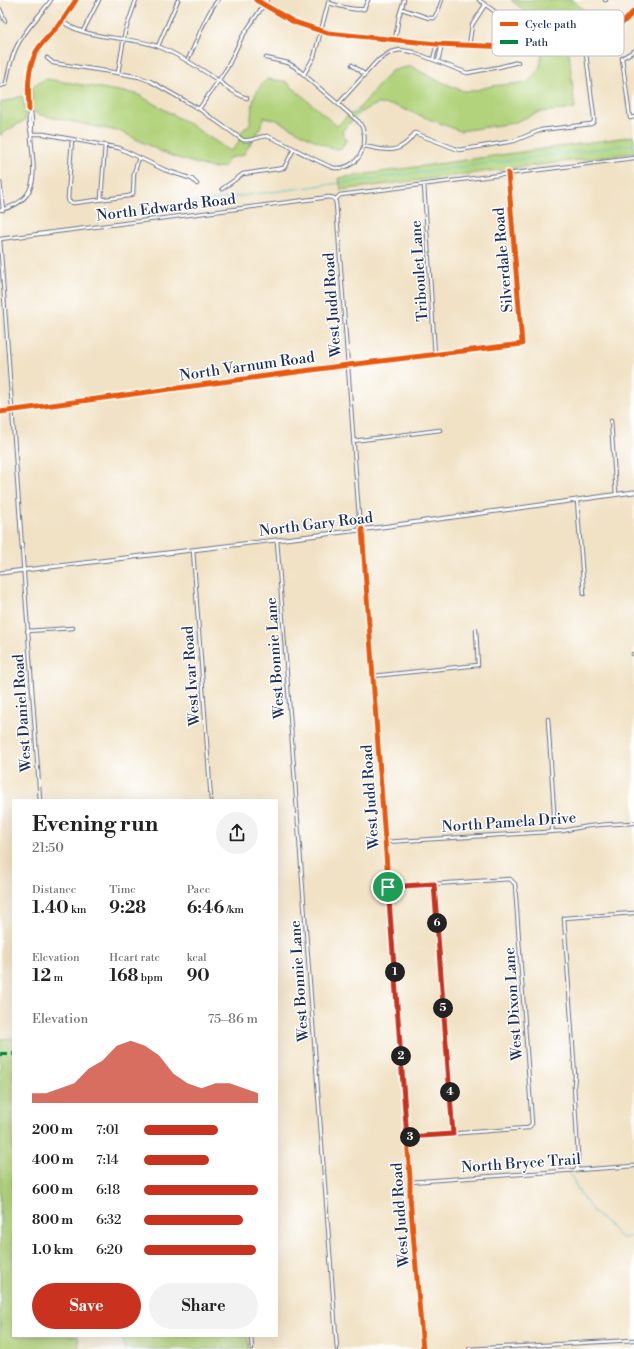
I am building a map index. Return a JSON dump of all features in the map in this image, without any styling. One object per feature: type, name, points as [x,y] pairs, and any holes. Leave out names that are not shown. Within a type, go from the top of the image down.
[{"type":"street","points":[[0,86],[6,84],[16,47],[51,0]]},
{"type":"street","points":[[0,182],[1,210],[18,204],[29,192],[32,185],[34,178],[31,134],[28,119],[28,83],[32,65],[36,52],[62,21],[76,0]]},
{"type":"street","points":[[83,31],[99,0]]},
{"type":"street","points":[[118,73],[129,16],[136,0]]},
{"type":"street","points":[[158,46],[178,0]]},
{"type":"street","points":[[187,61],[210,10],[218,0]]},
{"type":"street","points":[[256,0],[294,22],[320,31],[338,35],[437,44],[492,47]]},
{"type":"street","points":[[199,109],[227,68],[248,28],[267,0]]},
{"type":"street","points":[[304,74],[314,57],[329,1],[355,10],[364,9],[368,0]]},
{"type":"street","points":[[395,40],[399,16],[404,0]]},
{"type":"street","points":[[402,9],[429,18],[435,18],[442,0]]},
{"type":"street","points":[[479,0],[493,10]]},
{"type":"street","points":[[469,46],[472,25],[486,5]]},
{"type":"street","points":[[0,9],[5,21]]},
{"type":"street","points":[[624,22],[634,11]]},
{"type":"street","points":[[630,15],[634,18]]},
{"type":"street","points":[[62,21],[74,29],[158,46],[187,61],[237,94],[247,98]]},
{"type":"street","points":[[433,59],[437,44]]},
{"type":"street","points":[[438,61],[442,44]]},
{"type":"street","points":[[339,103],[377,61],[391,52],[406,50],[467,73],[518,62]]},
{"type":"street","points":[[634,51],[622,58],[630,118],[634,117]]},
{"type":"street","points":[[364,146],[389,150],[401,148],[415,132],[452,148],[464,150],[514,141],[541,130],[594,122],[586,56]]},
{"type":"street","points":[[47,58],[53,63],[118,73],[139,77],[150,81],[199,109],[243,140],[247,141],[261,136],[267,136],[329,166],[341,167],[354,163],[360,156],[364,146],[364,131],[359,122],[304,74],[288,63],[266,58]]},
{"type":"street","points":[[352,65],[364,74]]},
{"type":"street","points":[[29,110],[32,119],[31,134]]},
{"type":"street","points":[[31,134],[44,134],[119,148],[165,170],[192,180],[197,184]]},
{"type":"street","points":[[72,139],[69,202],[74,203],[130,196],[133,194],[134,173],[139,158]]},
{"type":"street","points":[[101,200],[105,145]]},
{"type":"street","points":[[222,189],[243,174],[284,168],[294,149]]},
{"type":"street","name":"North Edwards Road","points":[[0,240],[329,197],[334,199],[340,195],[634,158]]},
{"type":"street","name":"Silverdale Road","points":[[508,174],[522,344]]},
{"type":"street","name":"Triboulet Lane","points":[[424,185],[435,355]]},
{"type":"street","name":"West Judd Road","points":[[334,199],[336,203],[353,441],[373,676],[407,1137],[410,1197],[423,1349]]},
{"type":"street","name":"West Daniel Road","points":[[0,240],[40,799]]},
{"type":"street","name":"North Varnum Road","points":[[0,412],[348,365],[522,344]]},
{"type":"street","points":[[611,421],[616,494]]},
{"type":"street","points":[[353,441],[440,430]]},
{"type":"street","name":"North Gary Road","points":[[0,573],[361,530],[634,492]]},
{"type":"street","points":[[577,500],[584,594]]},
{"type":"street","name":"West Bonnie Lane","points":[[277,540],[337,1349]]},
{"type":"street","name":"West Ivar Road","points":[[193,550],[211,799]]},
{"type":"street","points":[[27,631],[73,628]]},
{"type":"street","points":[[373,676],[478,665],[476,630]]},
{"type":"street","points":[[548,719],[554,812],[552,831]]},
{"type":"street","name":"North Pamela Drive","points":[[385,842],[552,831],[563,832],[574,828],[634,823]]},
{"type":"street","name":"West Dixon Lane","points":[[434,884],[513,880],[515,884],[520,949],[532,1124],[528,1128],[453,1134]]},
{"type":"street","points":[[388,887],[434,884],[453,1134],[407,1137]]},
{"type":"street","points":[[577,1170],[578,1155],[574,1076],[564,918],[634,913]]},
{"type":"street","name":"North Bryce Trail","points":[[410,1182],[634,1166]]},
{"type":"street","points":[[251,1337],[252,1349]]},
{"type":"street","points":[[469,1349],[634,1340]]},
{"type":"green space","points":[[511,0],[572,0],[584,10],[524,10]]},
{"type":"green space","points":[[541,56],[569,56],[575,109],[539,112],[513,123],[460,131],[393,105],[377,104],[358,114],[342,131],[346,140],[342,148],[333,149],[277,120],[264,117],[259,130],[243,155],[229,158],[224,167],[212,168],[174,157],[122,132],[33,112],[25,114],[25,120],[0,135],[0,103],[22,96],[25,108],[32,107],[32,86],[46,79],[137,94],[191,125],[230,151],[238,144],[241,132],[250,124],[252,105],[255,95],[267,79],[285,81],[337,126],[347,116],[356,112],[391,71],[411,66],[432,78],[463,91],[472,91],[492,86],[529,82],[540,67]]},
{"type":"green space","points":[[634,136],[634,153],[341,190],[339,178]]},
{"type":"green space","points":[[12,1038],[12,1337],[78,1337],[79,1349],[0,1349],[0,1039]]},
{"type":"green space","points":[[123,1337],[248,1337],[249,1349],[124,1349]]},
{"type":"waterway","points":[[166,206],[634,144]]},
{"type":"waterway","points":[[569,1171],[578,1190],[594,1213],[609,1225],[620,1237],[624,1238],[634,1236]]},
{"type":"marked path","points":[[0,1054],[12,1054]]},
{"type":"cycle path","points":[[29,110],[29,80],[33,59],[36,52],[64,19],[76,0]]},
{"type":"cycle path","points":[[256,0],[294,22],[328,33],[437,44],[492,46]]},
{"type":"cycle path","points":[[624,22],[634,11]]},
{"type":"cycle path","points":[[0,412],[348,365],[522,344],[508,173]]},
{"type":"cycle path","points":[[362,529],[410,1178],[410,1197],[423,1349]]},
{"type":"route","points":[[434,884],[453,1134],[407,1137],[388,887],[434,884]]}]
